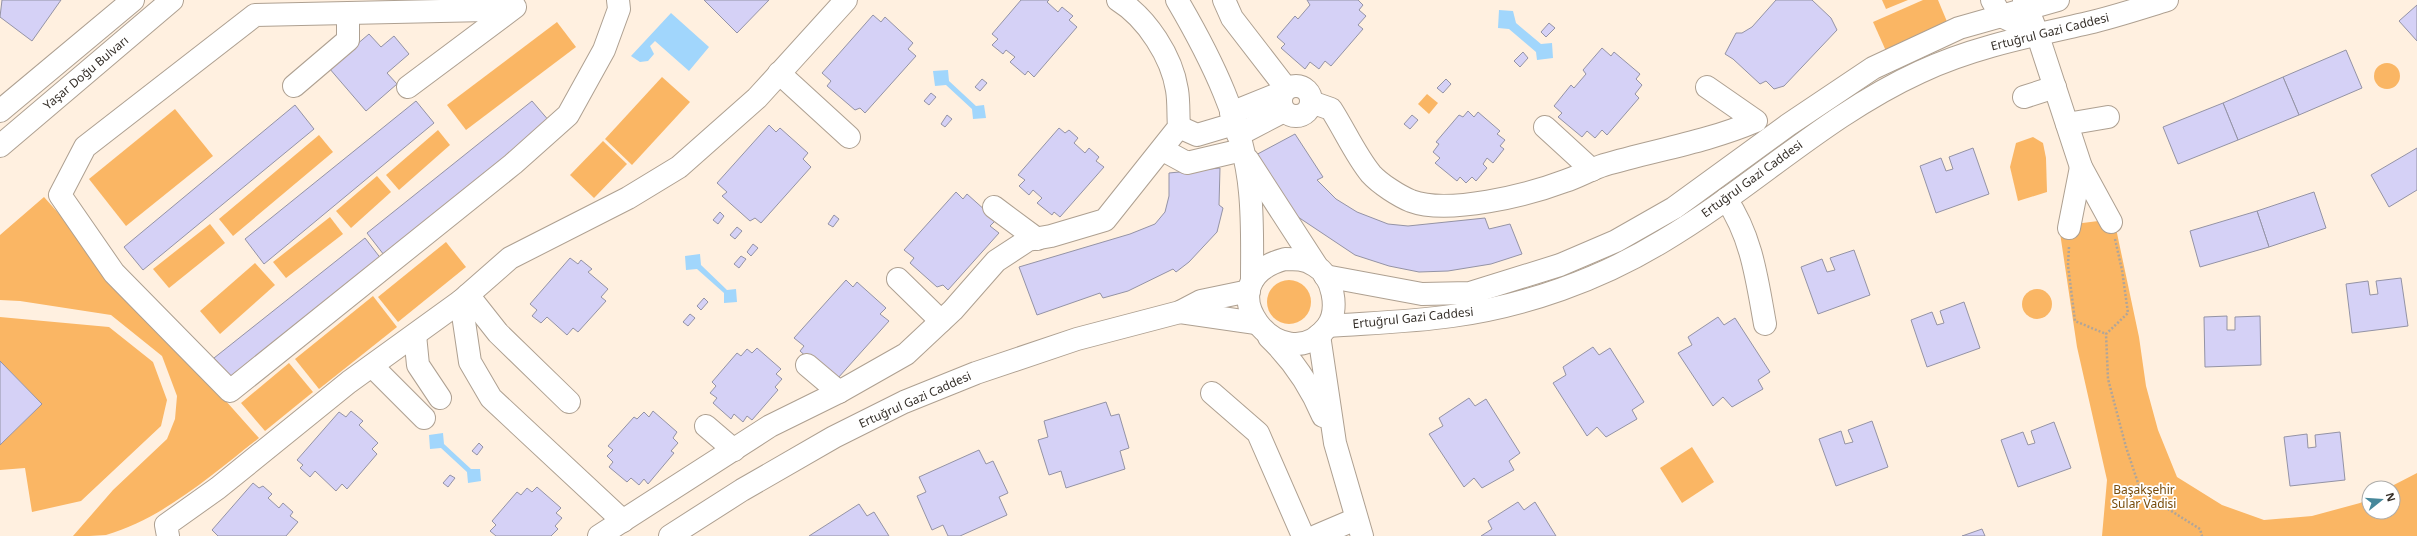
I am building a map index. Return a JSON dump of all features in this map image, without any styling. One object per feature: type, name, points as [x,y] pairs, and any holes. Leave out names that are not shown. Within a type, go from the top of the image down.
[{"type":"main road","points":[[0,111],[133,0]]},
{"type":"main road","name":"Yaşar Doğu Bulvarı","points":[[0,146],[172,0]]},
{"type":"main road","points":[[512,0],[487,10],[348,15],[255,15],[86,147],[60,195],[114,274],[230,391],[513,164],[568,115],[604,50],[619,9],[618,0]]},
{"type":"main road","points":[[408,87],[524,0]]},
{"type":"main road","points":[[168,536],[166,525],[218,488],[372,366],[464,298],[510,258],[628,198],[679,167],[757,98],[846,0]]},
{"type":"main road","points":[[599,536],[770,426],[839,392],[906,354],[941,321],[996,261],[1028,240],[1037,239],[1105,220],[1179,127],[1177,89],[1164,51],[1149,28],[1118,0]]},
{"type":"main road","points":[[1177,0],[1201,42],[1236,130],[1250,191],[1250,308],[1263,330],[1289,356],[1313,393],[1335,443],[1359,528],[1316,536]]},
{"type":"main road","points":[[1224,0],[1232,18],[1285,97],[1293,116],[1303,114],[1311,102],[1331,109],[1371,174],[1399,194],[1424,205],[1494,202],[1564,182],[1602,165],[1729,133],[1756,121],[1707,87]]},
{"type":"main road","name":"Ertuğrul Gazi Caddesi","points":[[1320,270],[1422,294],[1470,293],[1560,265],[1616,241],[1674,208],[1788,125],[1873,68],[1960,28],[1997,8],[2058,0]]},
{"type":"main road","name":"Ertuğrul Gazi Caddesi","points":[[1324,331],[1450,316],[1529,300],[1634,257],[1662,242],[1726,199],[1813,135],[1880,92],[1921,71],[2037,33],[2089,23],[2167,0]]},
{"type":"main road","points":[[2026,4],[2037,33],[2080,167],[2111,222]]},
{"type":"main road","points":[[1997,8],[2037,33]]},
{"type":"main road","points":[[294,86],[348,40],[348,15]]},
{"type":"main road","points":[[779,73],[849,137]]},
{"type":"main road","points":[[2024,97],[2055,88]]},
{"type":"main road","points":[[1162,150],[1187,163],[1285,97]]},
{"type":"main road","points":[[2067,124],[2108,117]]},
{"type":"main road","points":[[1179,127],[1197,135],[1236,130]]},
{"type":"main road","points":[[1545,127],[1592,170]]},
{"type":"main road","points":[[1236,130],[1332,290],[1334,305],[1324,331],[1335,443]]},
{"type":"main road","points":[[2069,228],[2080,167]]},
{"type":"main road","points":[[1726,199],[1735,213],[1747,239],[1765,324]]},
{"type":"main road","points":[[994,207],[1037,239]]},
{"type":"main road","points":[[1180,312],[1201,301],[1250,286],[1260,269],[1271,262],[1285,259],[1300,259],[1320,270]]},
{"type":"main road","points":[[898,279],[941,321]]},
{"type":"main road","points":[[464,298],[569,402]]},
{"type":"main road","points":[[464,298],[470,362],[491,398],[623,521]]},
{"type":"main road","points":[[1180,312],[1263,330],[1284,342],[1297,343],[1324,331]]},
{"type":"main road","name":"Ertuğrul Gazi Caddesi","points":[[670,536],[742,490],[834,437],[904,402],[976,373],[1077,339],[1180,312]]},
{"type":"main road","points":[[415,335],[418,365],[440,398]]},
{"type":"main road","points":[[807,365],[839,392]]},
{"type":"main road","points":[[372,366],[424,418]]},
{"type":"main road","points":[[1212,393],[1258,433],[1303,536]]},
{"type":"main road","points":[[706,426],[734,450]]},
{"type":"path","points":[[2111,222],[2122,270],[2128,313],[2106,334],[2108,379],[2126,448],[2141,492],[2200,529],[2202,536]]},
{"type":"path","points":[[2069,228],[2068,265],[2075,321],[2106,334]]},
{"type":"green space","points":[[1882,0],[1908,0],[1886,9]]},
{"type":"green space","points":[[1923,0],[1938,0],[1948,24],[1886,51],[1873,22]]},
{"type":"green space","points":[[557,22],[576,47],[466,130],[447,105]]},
{"type":"green space","points":[[2387,63],[2396,67],[2400,76],[2396,85],[2387,89],[2378,85],[2374,76],[2378,67]]},
{"type":"green space","points":[[662,77],[690,102],[632,165],[605,139]]},
{"type":"green space","points":[[1427,94],[1438,103],[1429,114],[1418,104]]},
{"type":"green space","points":[[175,109],[213,156],[126,226],[89,179]]},
{"type":"green space","points":[[438,130],[450,145],[399,190],[386,175]]},
{"type":"green space","points":[[319,135],[333,152],[233,236],[219,219]]},
{"type":"green space","points":[[2033,137],[2043,143],[2046,158],[2047,192],[2018,201],[2010,167],[2016,143]]},
{"type":"green space","points":[[603,141],[627,164],[594,198],[570,175]]},
{"type":"green space","points":[[377,176],[391,192],[351,228],[336,211]]},
{"type":"green space","points":[[44,197],[259,438],[187,494],[148,518],[106,535],[73,536],[113,490],[167,439],[175,419],[177,396],[162,356],[111,315],[20,301],[0,300],[0,235]]},
{"type":"green space","points":[[330,217],[343,234],[286,278],[273,262]]},
{"type":"green space","name":"Başakşehir Sular Vadisi","points":[[2114,219],[2139,337],[2146,386],[2158,430],[2177,477],[2222,505],[2264,520],[2312,516],[2361,503],[2361,520],[2401,520],[2401,481],[2417,473],[2417,536],[2102,536],[2107,480],[2077,347],[2059,226]]},
{"type":"green space","points":[[210,224],[225,243],[169,288],[153,269]]},
{"type":"green space","points":[[446,242],[466,267],[398,322],[378,297]]},
{"type":"green space","points":[[255,263],[275,285],[220,334],[200,311]]},
{"type":"green space","points":[[1289,280],[1301,284],[1307,290],[1311,302],[1307,314],[1301,320],[1289,324],[1277,320],[1271,314],[1267,302],[1271,290],[1277,284]]},
{"type":"green space","points":[[2037,289],[2043,290],[2051,298],[2051,310],[2043,318],[2037,319],[2031,318],[2023,310],[2022,304],[2023,298],[2031,290]]},
{"type":"green space","points":[[373,296],[397,327],[319,389],[295,359]]},
{"type":"green space","points":[[0,317],[109,327],[153,362],[167,400],[161,426],[81,501],[32,512],[25,468],[0,470],[0,445],[42,404],[0,361]]},
{"type":"green space","points":[[289,363],[313,392],[265,431],[241,403]]},
{"type":"green space","points":[[1692,447],[1714,482],[1682,503],[1660,468]]},
{"type":"water","points":[[1499,10],[1513,11],[1516,23],[1541,44],[1552,43],[1553,58],[1537,60],[1536,52],[1509,29],[1498,28]]},
{"type":"water","points":[[671,13],[709,47],[689,71],[655,41],[650,46],[654,54],[648,61],[640,62],[631,56]]},
{"type":"water","points":[[948,70],[949,81],[976,106],[984,105],[986,118],[973,119],[972,109],[946,85],[935,86],[933,71]]},
{"type":"water","points":[[700,254],[701,265],[727,290],[736,289],[737,302],[724,303],[724,293],[697,269],[686,270],[685,256]]},
{"type":"water","points":[[443,433],[444,444],[471,469],[480,469],[481,481],[468,483],[467,472],[441,448],[430,449],[429,435]]},
{"type":"building","points":[[2,0],[61,0],[32,41],[0,17]]},
{"type":"building","points":[[704,0],[769,0],[737,33]]},
{"type":"building","points":[[1021,0],[1049,0],[1047,2],[1058,12],[1062,7],[1073,16],[1069,20],[1077,27],[1034,77],[1028,71],[1025,75],[1010,62],[1015,57],[1006,50],[1003,54],[992,45],[998,39],[992,34]]},
{"type":"building","points":[[1307,0],[1358,0],[1363,5],[1359,10],[1366,16],[1358,25],[1363,29],[1331,66],[1325,61],[1319,69],[1310,62],[1305,69],[1281,48],[1285,44],[1277,37],[1295,16],[1298,19],[1310,5]]},
{"type":"building","points":[[1776,0],[1812,0],[1831,18],[1837,30],[1784,86],[1774,89],[1766,81],[1760,84],[1733,59],[1725,54],[1736,33],[1742,33],[1752,27]]},
{"type":"building","points":[[2417,5],[2417,41],[2399,21]]},
{"type":"building","points":[[873,15],[881,22],[885,17],[913,43],[908,49],[916,56],[865,113],[860,108],[855,110],[827,86],[831,81],[822,73]]},
{"type":"building","points":[[1549,23],[1555,28],[1546,37],[1541,32]]},
{"type":"building","points":[[369,34],[381,47],[394,36],[409,54],[387,73],[397,84],[366,111],[329,68]]},
{"type":"building","points":[[1602,48],[1611,56],[1614,52],[1640,74],[1636,79],[1642,85],[1635,94],[1639,98],[1607,135],[1602,130],[1595,138],[1587,131],[1582,137],[1558,117],[1562,113],[1554,106],[1571,85],[1574,88],[1586,74],[1583,70]]},
{"type":"building","points":[[2346,50],[2362,88],[2299,115],[2283,77]]},
{"type":"building","points":[[1523,52],[1528,58],[1520,67],[1514,61]]},
{"type":"building","points":[[2283,77],[2299,115],[2238,140],[2223,103]]},
{"type":"building","points":[[982,79],[987,83],[980,91],[975,87]]},
{"type":"building","points":[[1446,79],[1451,84],[1443,93],[1437,88]]},
{"type":"building","points":[[931,93],[936,97],[929,105],[924,101]]},
{"type":"building","points":[[416,101],[434,123],[264,264],[245,239]]},
{"type":"building","points":[[532,101],[550,122],[384,255],[367,233]]},
{"type":"building","points":[[2223,103],[2238,140],[2178,164],[2163,127]]},
{"type":"building","points":[[295,105],[314,129],[143,270],[124,247]]},
{"type":"building","points":[[1468,111],[1474,117],[1478,112],[1500,131],[1497,134],[1505,140],[1500,146],[1504,149],[1493,163],[1487,158],[1483,164],[1487,168],[1476,181],[1472,177],[1466,183],[1460,177],[1457,181],[1435,163],[1440,158],[1433,152],[1439,144],[1436,142],[1459,115],[1463,117]]},
{"type":"building","points":[[947,115],[952,119],[945,127],[941,124]]},
{"type":"building","points":[[1412,115],[1418,120],[1410,129],[1404,124]]},
{"type":"building","points":[[769,125],[776,132],[780,128],[808,153],[803,159],[811,167],[761,223],[755,218],[750,221],[722,196],[727,192],[717,183]]},
{"type":"building","points":[[1059,128],[1065,133],[1069,130],[1078,138],[1074,143],[1085,153],[1089,148],[1099,157],[1096,161],[1104,167],[1060,217],[1054,212],[1052,215],[1037,203],[1042,198],[1033,190],[1029,195],[1019,186],[1025,180],[1018,175]]},
{"type":"building","points":[[1295,134],[1323,177],[1317,180],[1336,199],[1357,212],[1388,224],[1408,226],[1485,218],[1489,229],[1510,224],[1522,254],[1491,264],[1448,271],[1419,272],[1389,266],[1355,255],[1298,217],[1252,157]]},
{"type":"building","points":[[1973,148],[1989,194],[1936,213],[1920,166],[1941,158],[1946,171],[1953,169],[1949,157]]},
{"type":"building","points":[[2417,148],[2417,190],[2389,207],[2371,175]]},
{"type":"building","points":[[1220,168],[1219,205],[1223,208],[1217,232],[1189,262],[1176,272],[1173,269],[1128,291],[1103,298],[1100,293],[1037,315],[1019,267],[1130,234],[1155,224],[1165,212],[1169,196],[1169,173]]},
{"type":"building","points":[[956,192],[963,199],[967,194],[996,220],[990,226],[999,233],[948,290],[943,285],[937,287],[910,263],[914,258],[904,250]]},
{"type":"building","points":[[2314,192],[2326,228],[2269,247],[2257,211]]},
{"type":"building","points":[[2257,211],[2269,247],[2200,267],[2190,231]]},
{"type":"building","points":[[720,212],[724,216],[718,224],[713,220]]},
{"type":"building","points":[[834,215],[839,219],[833,227],[828,224]]},
{"type":"building","points":[[737,227],[742,231],[735,239],[730,235]]},
{"type":"building","points":[[365,238],[382,260],[231,379],[214,358]]},
{"type":"building","points":[[753,244],[758,248],[751,256],[747,252]]},
{"type":"building","points":[[1854,250],[1870,295],[1818,314],[1801,267],[1822,259],[1827,272],[1835,270],[1830,258]]},
{"type":"building","points":[[741,256],[746,259],[739,268],[734,264]]},
{"type":"building","points":[[570,258],[578,264],[581,260],[592,269],[588,272],[608,289],[601,297],[606,301],[578,332],[573,328],[567,335],[547,317],[541,323],[532,316],[537,310],[530,304]]},
{"type":"building","points":[[2401,278],[2408,326],[2352,333],[2346,284],[2368,281],[2370,295],[2378,294],[2376,281]]},
{"type":"building","points":[[846,280],[853,287],[857,282],[886,308],[880,314],[889,321],[838,378],[827,375],[800,351],[804,346],[794,338]]},
{"type":"building","points":[[704,298],[708,302],[701,310],[697,306]]},
{"type":"building","points":[[1964,302],[1980,348],[1927,367],[1911,320],[1932,312],[1937,325],[1944,323],[1940,311]]},
{"type":"building","points":[[690,314],[695,318],[688,326],[683,322]]},
{"type":"building","points":[[2227,316],[2227,330],[2235,330],[2235,317],[2260,316],[2261,365],[2205,367],[2204,317]]},
{"type":"building","points":[[1718,317],[1724,325],[1735,318],[1770,372],[1758,380],[1763,389],[1732,407],[1723,397],[1713,406],[1678,353],[1692,345],[1688,337]]},
{"type":"building","points":[[1593,347],[1599,355],[1610,348],[1644,402],[1632,410],[1637,419],[1606,437],[1597,427],[1587,436],[1553,383],[1566,375],[1563,367]]},
{"type":"building","points":[[757,348],[781,369],[776,374],[782,379],[775,387],[778,390],[752,420],[747,416],[743,422],[734,414],[731,419],[713,403],[717,398],[710,393],[716,386],[712,382],[737,353],[741,356],[747,349],[752,353]]},
{"type":"building","points":[[0,361],[42,404],[0,445]]},
{"type":"building","points":[[1469,398],[1475,406],[1486,399],[1520,453],[1509,461],[1514,470],[1482,488],[1474,478],[1464,487],[1429,434],[1443,426],[1439,418]]},
{"type":"building","points":[[1106,402],[1111,416],[1119,414],[1129,448],[1120,451],[1125,469],[1066,488],[1061,471],[1049,475],[1038,440],[1048,437],[1044,421]]},
{"type":"building","points":[[351,411],[363,421],[359,425],[378,443],[372,449],[377,454],[347,489],[342,484],[336,491],[315,471],[310,477],[300,468],[303,465],[297,460],[339,412],[346,417]]},
{"type":"building","points":[[653,411],[677,432],[673,438],[678,443],[671,451],[674,453],[648,484],[644,479],[639,485],[631,478],[627,482],[609,467],[613,462],[607,456],[613,450],[608,446],[634,417],[637,419],[644,412],[649,417]]},
{"type":"building","points":[[1872,421],[1888,467],[1836,486],[1819,439],[1841,431],[1845,444],[1853,442],[1848,430]]},
{"type":"building","points":[[2054,422],[2071,468],[2018,487],[2001,440],[2023,432],[2028,445],[2035,443],[2031,431]]},
{"type":"building","points":[[2340,432],[2345,480],[2290,486],[2284,437],[2307,434],[2308,448],[2316,447],[2315,435]]},
{"type":"building","points":[[479,443],[483,447],[477,455],[472,451]]},
{"type":"building","points":[[979,450],[986,464],[993,461],[1008,493],[999,497],[1007,515],[960,536],[948,536],[943,525],[932,530],[917,496],[926,492],[919,477]]},
{"type":"building","points":[[450,475],[455,478],[448,487],[443,483]]},
{"type":"building","points":[[253,483],[259,488],[263,486],[272,494],[268,498],[279,508],[283,503],[293,512],[290,516],[298,522],[286,536],[218,536],[212,530]]},
{"type":"building","points":[[537,487],[561,508],[556,513],[562,518],[555,526],[558,529],[551,536],[496,536],[490,531],[496,525],[492,521],[517,492],[521,495],[527,488],[532,492]]},
{"type":"building","points":[[1518,502],[1524,510],[1535,502],[1556,536],[1481,536],[1492,529],[1488,521]]},
{"type":"building","points":[[859,504],[867,516],[874,512],[889,536],[809,536]]},
{"type":"building","points":[[1982,529],[1985,536],[1962,536]]}]
